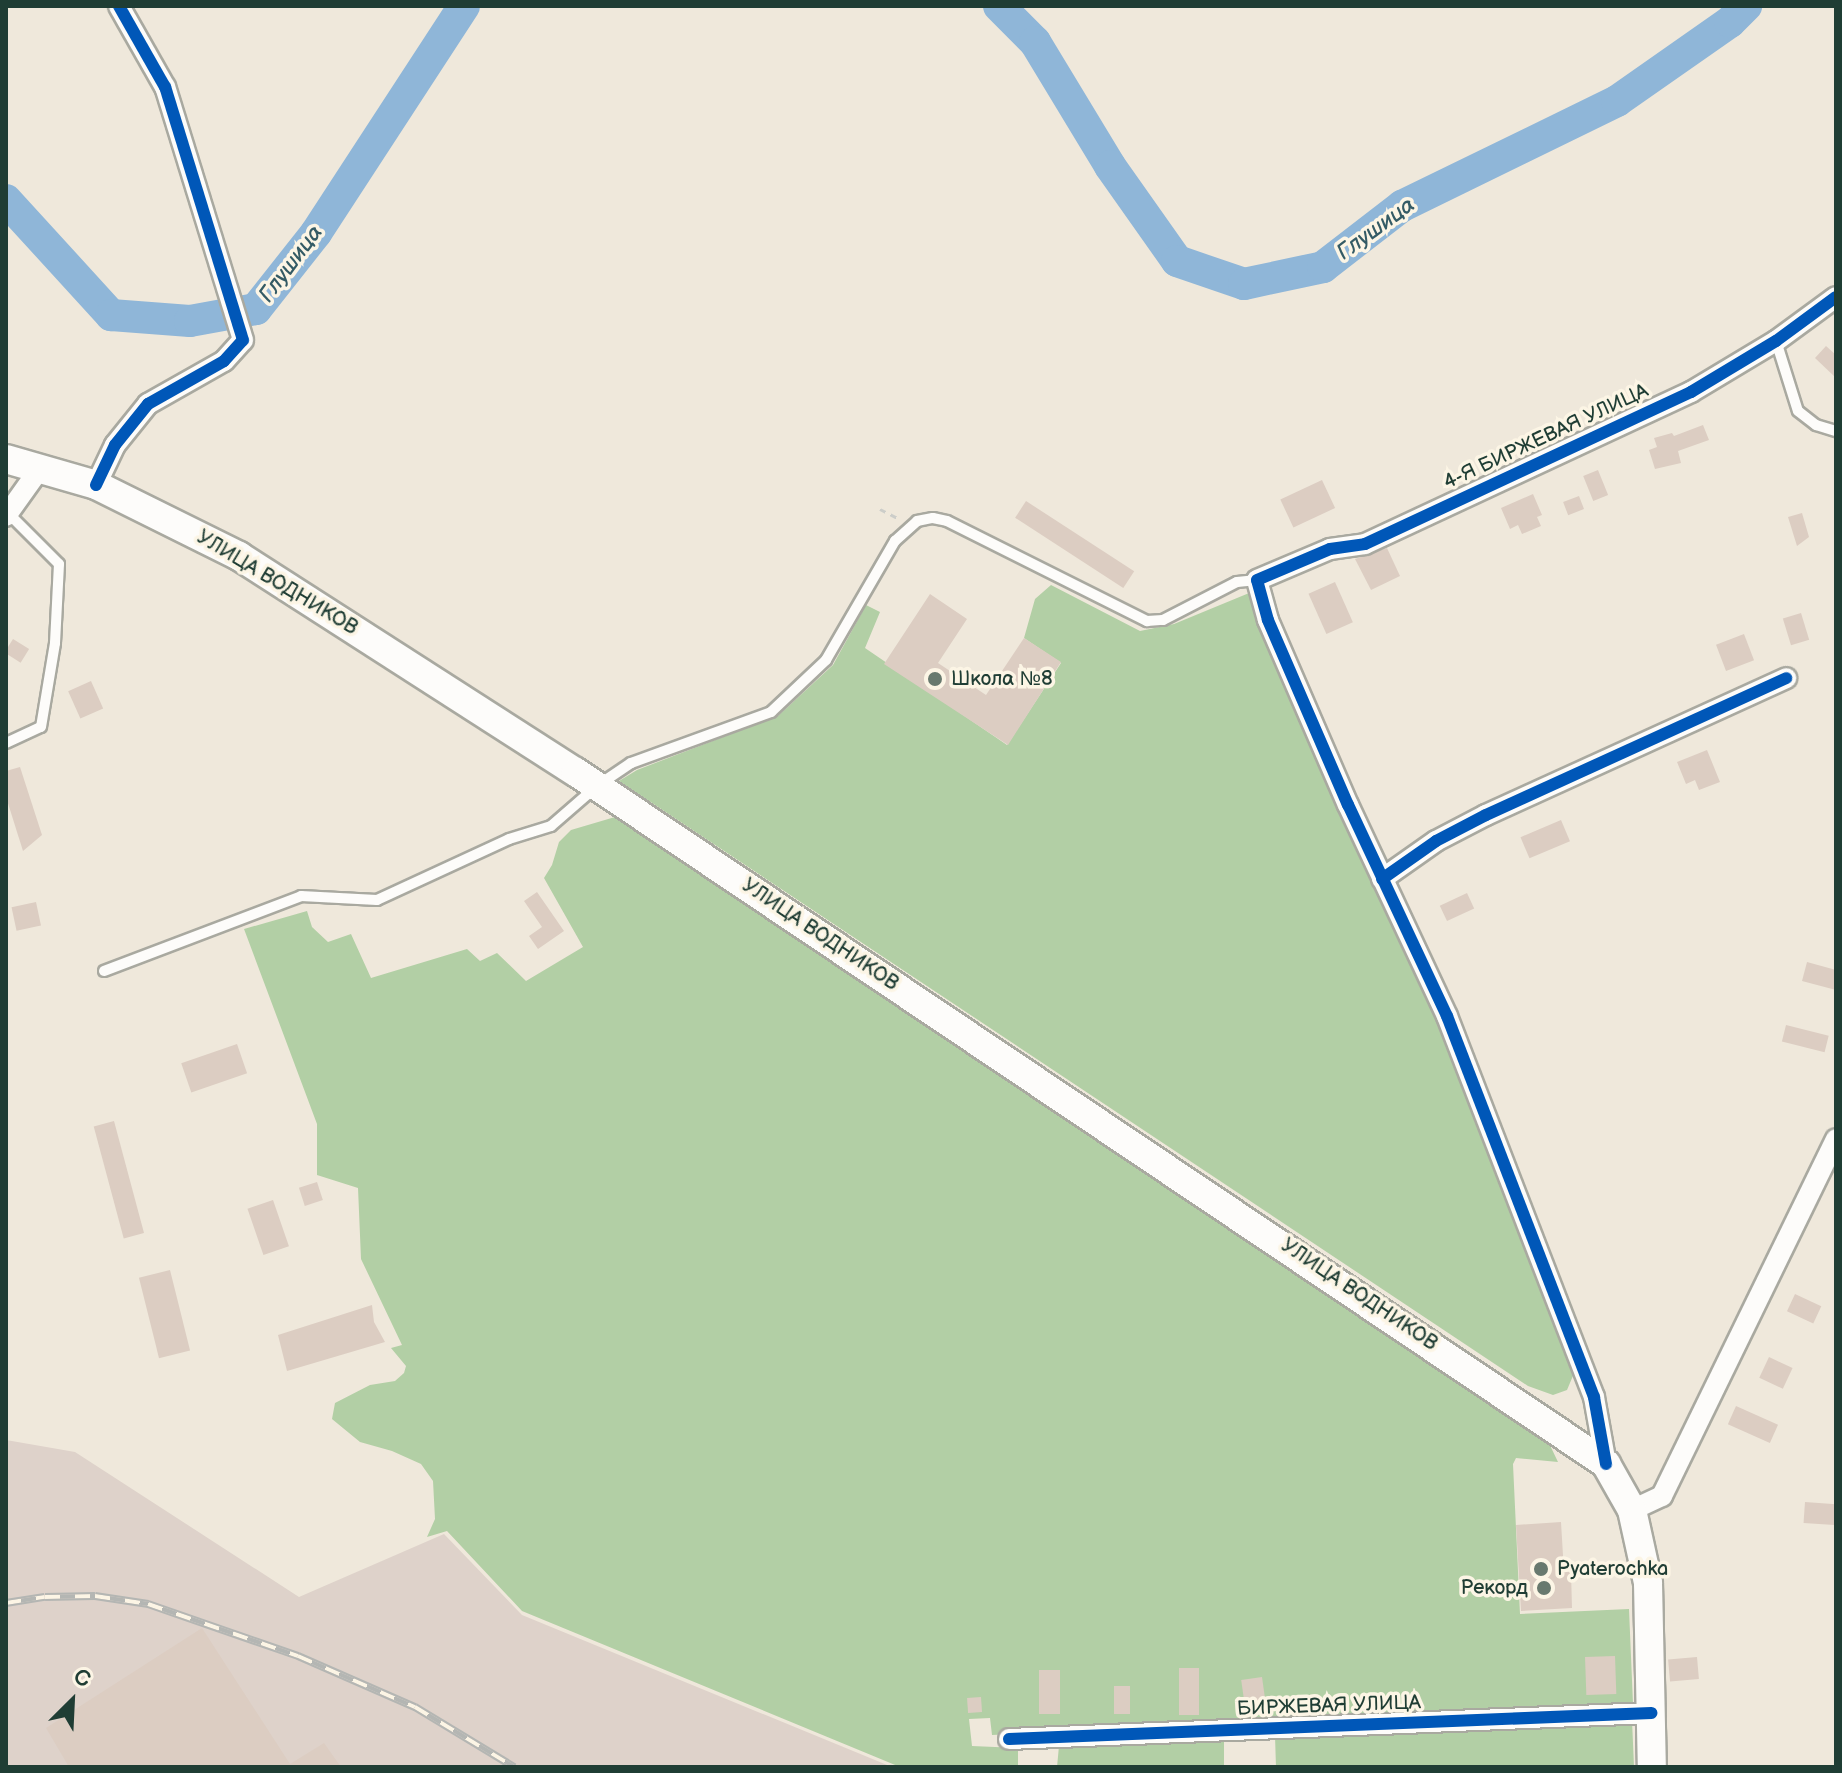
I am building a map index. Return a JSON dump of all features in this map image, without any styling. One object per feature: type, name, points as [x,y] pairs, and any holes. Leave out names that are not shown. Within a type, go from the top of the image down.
[{"type":"main road","name":"УЛИЦА ВОДНИКОВ","points":[[6,459],[96,485],[239,556],[597,786],[1409,1328],[1606,1464]]},
{"type":"main road","points":[[1606,1464],[1632,1510],[1648,1583],[1652,1767]]},
{"type":"street","points":[[96,485],[115,445],[148,404],[224,361],[243,340],[165,87],[119,6]]},
{"type":"street","name":"4-Я БИРЖЕВАЯ УЛИЦА","points":[[1257,580],[1330,549],[1365,544],[1691,392],[1776,341],[1836,297]]},
{"type":"street","points":[[7,515],[41,467]]},
{"type":"street","points":[[1257,580],[1268,620],[1382,879],[1447,1016],[1594,1397],[1606,1464]]},
{"type":"street","points":[[1382,879],[1436,841],[1486,815],[1786,678]]},
{"type":"street","points":[[1632,1510],[1662,1496],[1836,1139]]},
{"type":"street","name":"БИРЖЕВАЯ УЛИЦА","points":[[1009,1739],[1651,1713]]},
{"type":"lane","points":[[1776,341],[1798,411],[1816,425],[1836,431]]},
{"type":"lane","points":[[6,743],[41,727],[55,643],[59,564],[7,515]]},
{"type":"lane","points":[[104,971],[301,896],[377,900],[509,839],[551,826],[597,786],[631,763],[771,712],[826,660],[895,541],[911,525],[933,518],[947,521],[1147,621],[1163,620],[1237,582],[1257,580]]},
{"type":"path","points":[[880,509],[911,525]]},
{"type":"shaded area","points":[[6,1440],[75,1452],[299,1597],[444,1534],[522,1615],[892,1767],[6,1767]]},
{"type":"green space","points":[[1051,585],[1140,631],[1174,624],[1254,591],[1440,1022],[1575,1371],[1567,1390],[1553,1395],[1528,1386],[619,781],[637,770],[778,716],[833,665],[866,605],[880,612],[865,648],[1007,745],[1061,663],[1024,638],[1035,599]]},
{"type":"green space","points":[[615,817],[1547,1439],[1558,1462],[1516,1458],[1513,1464],[1520,1614],[1629,1609],[1633,1704],[992,1735],[990,1718],[969,1719],[972,1746],[1018,1748],[1018,1767],[900,1767],[522,1611],[447,1531],[427,1537],[435,1519],[433,1481],[421,1464],[360,1442],[332,1419],[335,1403],[370,1385],[395,1381],[404,1373],[406,1366],[391,1348],[402,1345],[361,1259],[358,1188],[317,1175],[317,1124],[244,929],[307,911],[312,927],[328,942],[351,934],[371,978],[467,949],[480,961],[497,953],[526,981],[583,947],[544,878],[559,842],[571,830]]},
{"type":"green space","points":[[1632,1720],[1634,1767],[1276,1767],[1275,1736]]},
{"type":"green space","points":[[1224,1738],[1224,1767],[1057,1767],[1059,1746]]},
{"type":"building","points":[[1826,346],[1836,355],[1836,378],[1815,358]]},
{"type":"building","points":[[1703,425],[1709,440],[1678,451],[1681,463],[1655,469],[1649,450],[1657,447],[1654,438],[1672,433],[1674,436]]},
{"type":"building","points":[[1598,470],[1608,495],[1593,501],[1583,476]]},
{"type":"building","points":[[1322,480],[1335,508],[1293,528],[1280,499]]},
{"type":"building","points":[[1533,494],[1542,515],[1537,517],[1541,526],[1522,534],[1518,525],[1510,529],[1501,508]]},
{"type":"building","points":[[1579,496],[1584,509],[1568,515],[1563,502]]},
{"type":"building","points":[[1026,501],[1134,571],[1123,588],[1015,518]]},
{"type":"building","points":[[1802,513],[1809,537],[1797,546],[1788,517]]},
{"type":"building","points":[[1387,548],[1400,576],[1371,590],[1355,559]]},
{"type":"building","points":[[1335,582],[1353,622],[1326,634],[1309,594]]},
{"type":"building","name":"Школа №8","points":[[930,594],[967,619],[938,663],[986,695],[1024,638],[1061,662],[1008,745],[884,664]]},
{"type":"building","points":[[1801,613],[1809,640],[1791,645],[1783,619]]},
{"type":"building","points":[[1744,634],[1754,660],[1726,671],[1716,645]]},
{"type":"building","points":[[13,639],[29,649],[21,663],[6,653]]},
{"type":"building","points":[[91,681],[103,708],[80,719],[68,691]]},
{"type":"building","points":[[1707,750],[1720,782],[1699,790],[1695,780],[1686,784],[1677,762]]},
{"type":"building","points":[[20,767],[42,835],[23,851],[6,797],[6,771]]},
{"type":"building","points":[[1561,820],[1570,841],[1529,858],[1520,837]]},
{"type":"building","points":[[537,892],[564,931],[538,949],[529,936],[542,927],[524,901]]},
{"type":"building","points":[[1467,893],[1474,908],[1447,921],[1440,906]]},
{"type":"building","points":[[36,902],[41,925],[17,931],[12,907]]},
{"type":"building","points":[[1807,962],[1836,970],[1836,990],[1802,981]]},
{"type":"building","points":[[1786,1025],[1829,1036],[1825,1052],[1782,1041]]},
{"type":"building","points":[[237,1044],[247,1073],[191,1093],[181,1063]]},
{"type":"building","points":[[114,1121],[144,1233],[124,1238],[94,1126]]},
{"type":"building","points":[[317,1182],[323,1200],[305,1206],[299,1188]]},
{"type":"building","points":[[273,1200],[289,1246],[263,1255],[247,1209]]},
{"type":"building","points":[[170,1270],[190,1351],[159,1358],[139,1278]]},
{"type":"building","points":[[1795,1294],[1821,1306],[1813,1323],[1787,1311]]},
{"type":"building","points":[[372,1305],[374,1322],[385,1342],[287,1371],[278,1335]]},
{"type":"building","points":[[1769,1357],[1793,1368],[1783,1389],[1759,1378]]},
{"type":"building","points":[[1736,1406],[1778,1425],[1770,1443],[1728,1424]]},
{"type":"building","points":[[1805,1502],[1836,1504],[1834,1525],[1804,1523]]},
{"type":"building","points":[[1561,1522],[1564,1572],[1571,1572],[1572,1608],[1521,1611],[1516,1525]]},
{"type":"building","points":[[202,1628],[290,1764],[324,1743],[341,1767],[69,1767],[46,1728]]},
{"type":"building","points":[[1615,1656],[1616,1694],[1586,1695],[1585,1657]]},
{"type":"building","points":[[1697,1657],[1699,1679],[1670,1681],[1668,1660]]},
{"type":"building","points":[[1179,1668],[1199,1668],[1199,1715],[1179,1715]]},
{"type":"building","points":[[1039,1670],[1060,1670],[1060,1714],[1039,1714]]},
{"type":"building","points":[[1262,1677],[1266,1706],[1245,1709],[1241,1680]]},
{"type":"building","points":[[1114,1686],[1130,1686],[1130,1714],[1114,1714]]},
{"type":"building","points":[[981,1697],[982,1712],[968,1713],[967,1698]]},
{"type":"waterway","name":"Глушица","points":[[6,200],[111,315],[190,321],[256,309],[316,233],[464,6]]},
{"type":"waterway","name":"Глушица","points":[[999,6],[1035,42],[1110,166],[1177,261],[1244,284],[1323,267],[1402,206],[1617,101],[1730,22],[1746,6]]},
{"type":"railway","points":[[6,1603],[45,1597],[95,1596],[148,1604],[298,1656],[415,1707],[514,1767]]},
{"type":"cycle path","points":[[96,485],[115,445],[148,404],[224,361],[243,340],[165,87],[119,6]]},
{"type":"cycle path","points":[[1606,1464],[1594,1397],[1447,1016],[1348,805],[1268,620],[1257,580],[1330,549],[1365,544],[1691,392],[1776,341],[1836,297]]},
{"type":"cycle path","points":[[1382,879],[1436,841],[1486,815],[1786,678]]},
{"type":"cycle path","points":[[1009,1739],[1651,1713]]},
{"type":"place","name":"Школа №8","points":[[935,679]]},
{"type":"place","name":"Pyaterochka","points":[[1541,1569]]},
{"type":"place","name":"Рекорд","points":[[1544,1588]]}]
